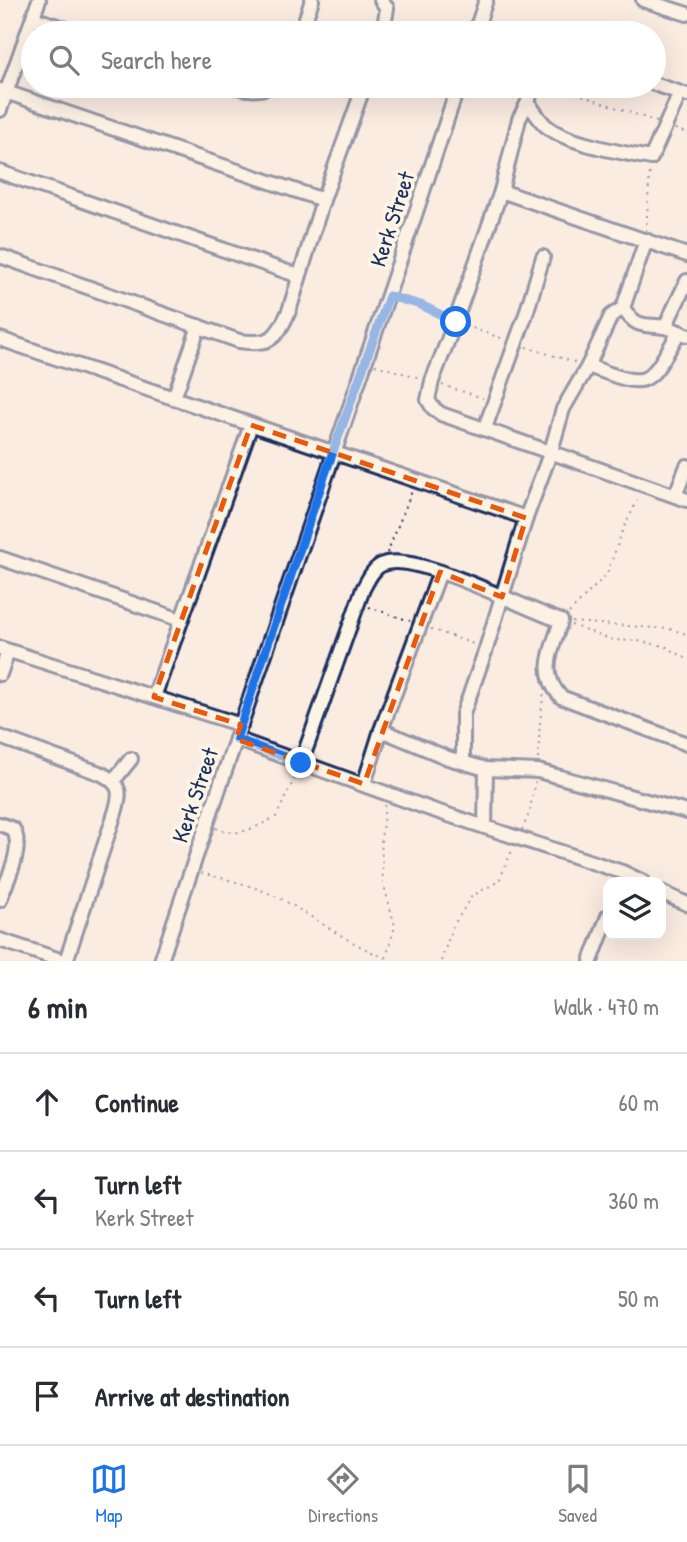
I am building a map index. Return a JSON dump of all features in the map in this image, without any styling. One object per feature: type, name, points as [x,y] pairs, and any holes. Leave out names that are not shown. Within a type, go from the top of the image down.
[{"type":"street","points":[[32,21],[39,0]]},
{"type":"street","points":[[305,21],[312,0]]},
{"type":"street","points":[[381,0],[387,8],[385,21]]},
{"type":"street","points":[[479,21],[486,0]]},
{"type":"street","points":[[643,0],[687,14]]},
{"type":"street","points":[[33,18],[42,21]]},
{"type":"street","points":[[0,110],[3,92],[21,48]]},
{"type":"street","points":[[528,102],[547,127],[557,132],[579,142],[651,158],[665,125],[684,94],[666,88]]},
{"type":"street","points":[[3,92],[323,200]]},
{"type":"street","points":[[0,256],[239,341],[266,343],[282,327],[360,98]]},
{"type":"street","name":"Kerk Street","points":[[161,961],[454,98]]},
{"type":"street","points":[[529,98],[519,119],[501,191],[456,322],[432,381],[428,400],[441,414],[681,498],[687,466]]},
{"type":"street","points":[[0,172],[299,276]]},
{"type":"street","points":[[501,191],[687,254]]},
{"type":"street","points":[[463,762],[463,714],[563,409],[588,366],[611,316],[623,308],[646,240]]},
{"type":"street","points":[[485,428],[516,344],[543,257]]},
{"type":"street","points":[[665,327],[687,281]]},
{"type":"street","points":[[588,366],[630,382],[639,382],[655,372],[683,334],[665,327],[640,325],[629,317],[623,308]]},
{"type":"street","points":[[174,398],[199,326]]},
{"type":"street","points":[[0,339],[526,518]]},
{"type":"street","points":[[154,697],[251,425]]},
{"type":"street","points":[[0,558],[181,620]]},
{"type":"street","points":[[301,763],[363,589],[375,569],[383,564],[405,562],[440,572],[561,621],[547,673],[554,689],[561,696],[687,744]]},
{"type":"street","points":[[364,784],[381,730],[440,572]]},
{"type":"street","points":[[0,674],[4,649],[241,725]]},
{"type":"street","points":[[381,730],[419,747],[486,769],[538,771],[687,812]]},
{"type":"street","points":[[0,737],[102,774],[114,780],[119,791],[118,802],[64,961],[0,940]]},
{"type":"street","points":[[236,739],[620,877]]},
{"type":"street","points":[[114,780],[131,759]]},
{"type":"street","points":[[485,827],[486,769]]},
{"type":"street","points":[[0,824],[13,829],[18,840],[0,900]]},
{"type":"street","points":[[666,894],[687,904]]},
{"type":"street","points":[[591,961],[603,929]]},
{"type":"path","points":[[590,98],[687,133]]},
{"type":"path","points":[[646,240],[651,158]]},
{"type":"path","points":[[389,296],[421,305],[456,322],[516,344],[588,366]]},
{"type":"path","points":[[383,564],[417,480]]},
{"type":"path","points":[[561,621],[607,574],[623,529],[637,501]]},
{"type":"path","points":[[561,621],[670,629],[687,634]]},
{"type":"path","points":[[561,621],[613,640],[638,640],[665,646],[687,659]]},
{"type":"path","points":[[207,824],[227,834],[246,831],[276,817],[301,763]]},
{"type":"path","points":[[191,871],[255,887],[282,900],[365,950],[386,959],[395,926],[383,882],[381,839],[386,793]]},
{"type":"highlighted area","points":[[251,425],[526,518],[502,597],[440,572],[364,784],[236,739],[241,725],[154,697]]},
{"type":"route","points":[[301,763],[236,739],[325,474],[389,296],[421,305],[456,322]]}]
